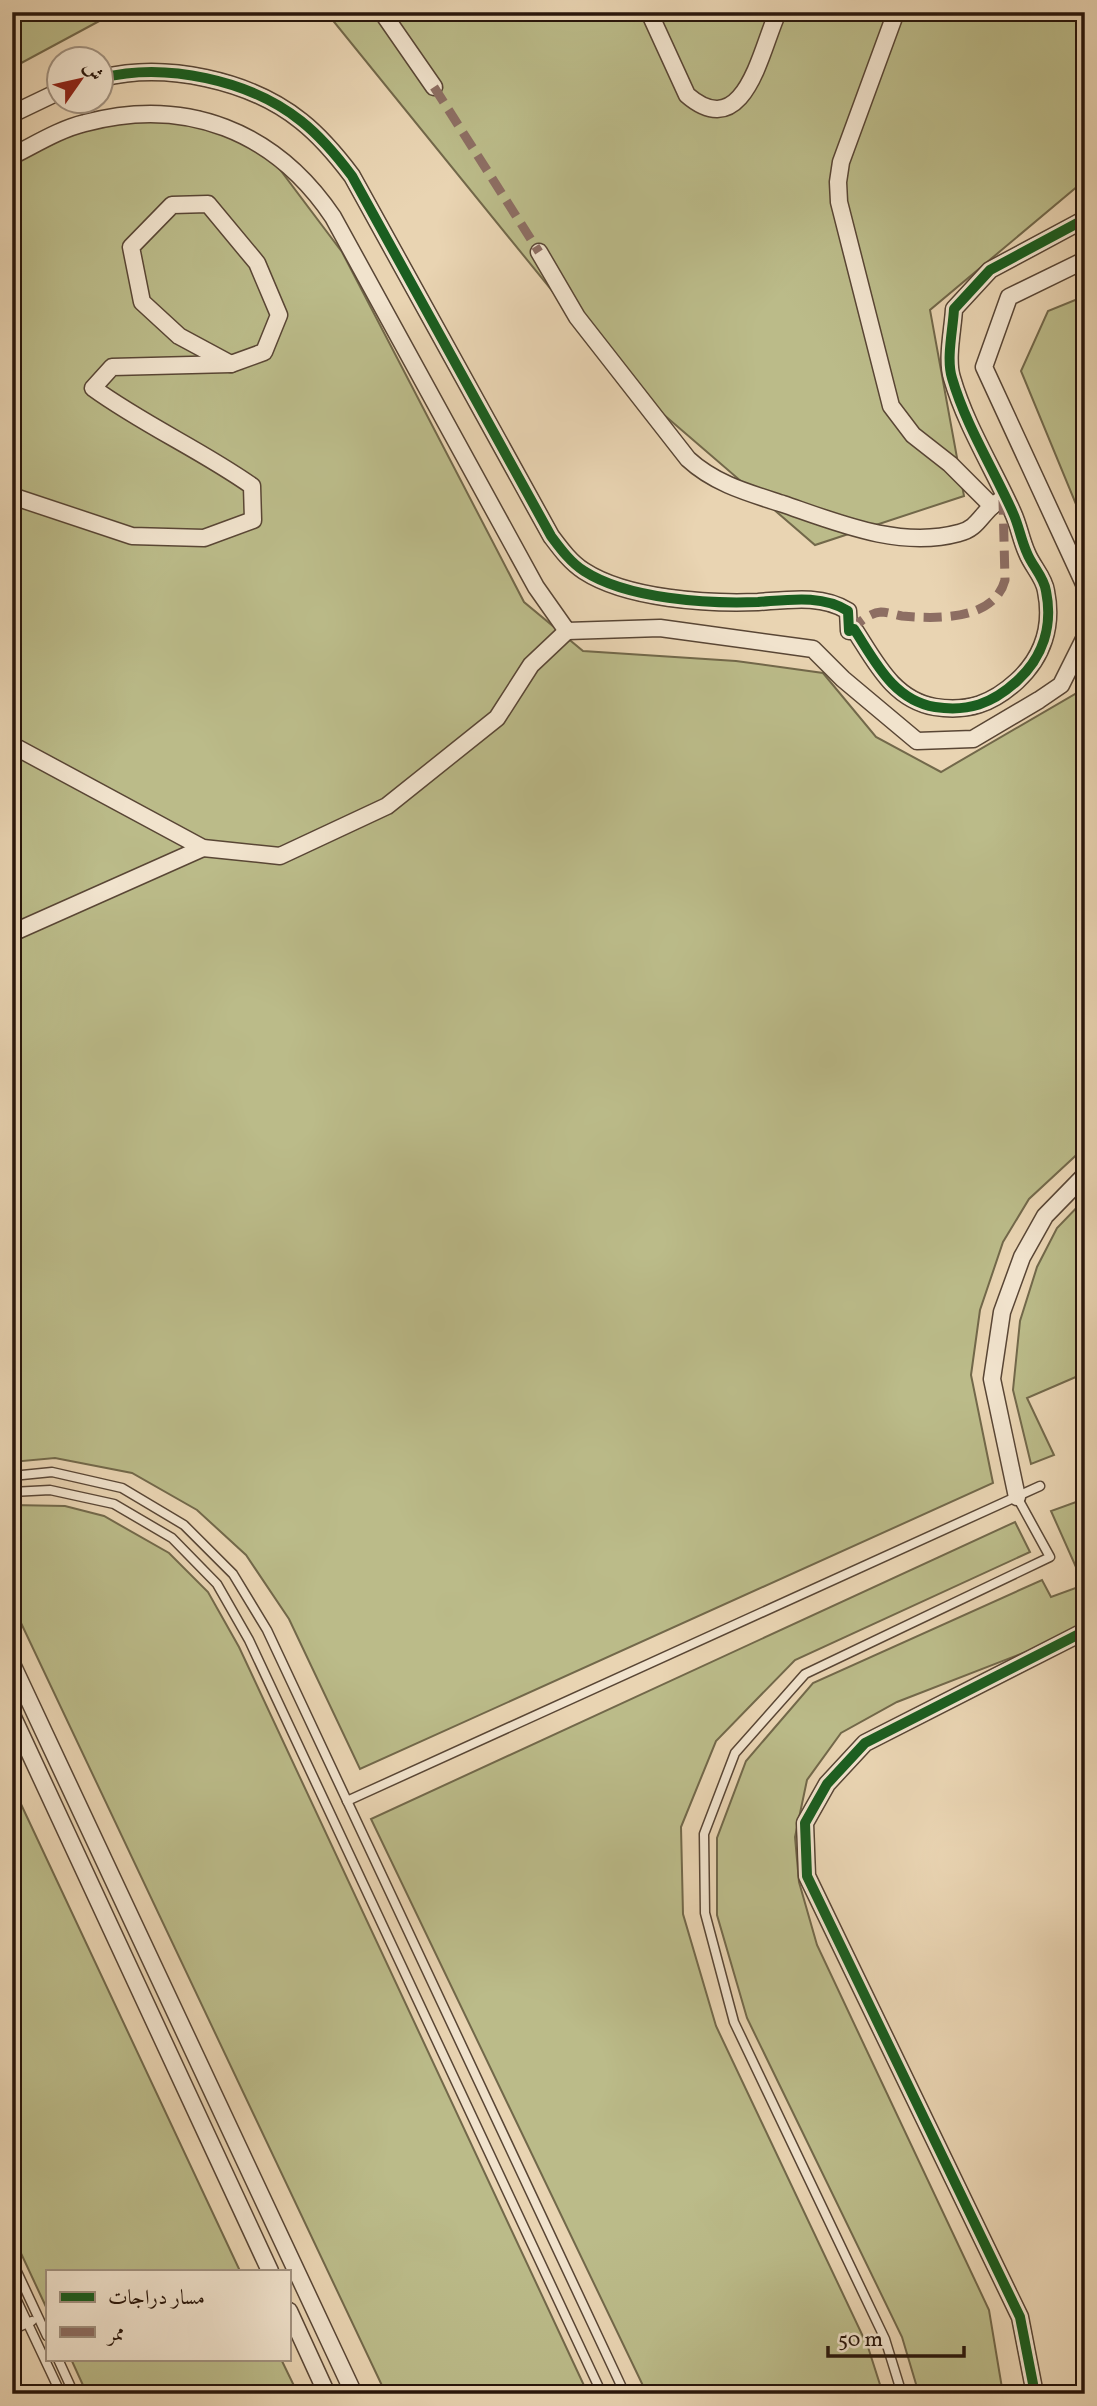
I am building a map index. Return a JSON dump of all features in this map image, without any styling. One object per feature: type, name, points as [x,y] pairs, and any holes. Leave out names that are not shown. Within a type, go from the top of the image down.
[{"type":"street","points":[[382,12],[435,87]]},
{"type":"street","points":[[649,12],[687,95],[697,103],[726,108],[742,97],[778,12]]},
{"type":"street","points":[[116,77],[164,74],[228,84],[300,120],[335,153],[352,176],[551,536],[566,556],[599,579],[642,592],[695,600],[800,600],[838,605],[848,611],[849,631],[854,629],[880,670],[897,689],[911,699],[928,705],[970,708],[986,704],[1026,673],[1040,656],[1047,631],[1046,588],[1027,555],[1013,513],[913,435],[891,406],[839,202],[841,162],[896,12]]},
{"type":"street","points":[[12,114],[46,98]]},
{"type":"street","points":[[12,156],[84,123],[147,113],[183,115],[212,122],[263,145],[284,160],[320,198],[333,217],[536,587],[567,631]]},
{"type":"street","points":[[12,496],[132,536],[204,538],[253,520],[252,486],[222,465],[134,418],[93,388],[113,367],[231,364],[264,352],[279,315],[257,263],[208,204],[172,205],[131,247],[142,302],[180,336],[231,364]]},
{"type":"street","points":[[998,502],[987,465],[951,375],[954,309],[990,270],[1085,219]]},
{"type":"street","points":[[539,252],[578,317],[688,459],[710,478],[839,525],[882,534],[939,536],[961,533],[980,523],[998,502]]},
{"type":"street","points":[[1085,260],[1009,297],[984,367],[1085,586]]},
{"type":"street","points":[[12,745],[203,848],[280,856],[387,806],[496,718],[531,666],[567,631],[660,628],[813,649],[917,741],[973,739],[1040,701],[1061,685],[1085,637]]},
{"type":"street","points":[[12,933],[203,848]]},
{"type":"street","points":[[1017,1497],[992,1379],[1002,1312],[1023,1257],[1045,1216],[1085,1175]]},
{"type":"street","points":[[1035,2394],[1020,2317],[807,1876],[805,1823],[827,1784],[864,1743],[1085,1631]]},
{"type":"street","points":[[12,1664],[354,2394]]},
{"type":"street","points":[[12,1715],[270,2270]]},
{"type":"street","points":[[290,2313],[327,2394]]},
{"type":"lane","points":[[12,1476],[52,1472],[122,1488],[184,1525],[233,1574],[267,1630],[625,2394]]},
{"type":"lane","points":[[347,1801],[1040,1486]]},
{"type":"lane","points":[[12,1492],[50,1490],[114,1504],[172,1538],[217,1584],[255,1652],[602,2394]]},
{"type":"lane","points":[[902,2394],[885,2339],[734,2022],[705,1913],[704,1834],[735,1753],[805,1674],[1050,1557],[1017,1497]]},
{"type":"lane","points":[[12,2261],[46,2334]]},
{"type":"lane","points":[[12,2290],[61,2394]]},
{"type":"lane","points":[[12,2330],[39,2318]]},
{"type":"lane","points":[[58,2360],[74,2394]]},
{"type":"lane","points":[[12,2383],[17,2394]]},
{"type":"green space","points":[[12,12],[116,12],[53,46],[46,46],[46,50],[12,68]]},
{"type":"green space","points":[[326,12],[1085,12],[1085,180],[930,310],[964,496],[815,545],[627,383]]},
{"type":"green space","points":[[200,111],[266,151],[342,252],[524,602],[583,651],[736,661],[823,673],[876,737],[941,772],[1080,691],[1085,673],[1085,1147],[1029,1199],[1003,1242],[980,1310],[971,1375],[993,1483],[360,1769],[289,1619],[246,1555],[197,1510],[132,1473],[55,1458],[12,1462],[12,156],[68,127]]},
{"type":"green space","points":[[1085,296],[1085,526],[1021,371],[1048,311]]},
{"type":"green space","points":[[1085,1199],[1085,1373],[1027,1398],[1054,1455],[1031,1464],[1013,1390],[1020,1321],[1037,1267],[1057,1228]]},
{"type":"green space","points":[[1076,1502],[1085,1522],[1085,1629],[897,1702],[841,1733],[807,1780],[795,1837],[799,1882],[817,1945],[989,2310],[1003,2394],[919,2394],[902,2337],[747,2018],[717,1915],[717,1838],[746,1761],[813,1683],[1042,1580],[1051,1597],[1084,1585],[1051,1511]]},
{"type":"green space","points":[[12,1505],[65,1506],[104,1516],[169,1553],[208,1592],[239,1647],[588,2394],[386,2394],[12,1604]]},
{"type":"green space","points":[[1015,1522],[1030,1552],[795,1660],[716,1741],[681,1827],[683,1914],[716,2026],[868,2347],[883,2394],[647,2394],[371,1819]]},
{"type":"green space","points":[[12,1785],[240,2270],[46,2270],[46,2307],[12,2234]]},
{"type":"green space","points":[[71,2360],[281,2360],[298,2394],[87,2394]]},
{"type":"marked path","points":[[434,87],[539,252]]},
{"type":"marked path","points":[[849,631],[876,613],[947,617],[977,610],[989,603],[999,593],[1005,580],[1003,500]]},
{"type":"cycle path","points":[[116,76],[152,72],[179,74],[232,85],[280,107],[322,140],[352,176],[551,536],[566,555],[584,571],[622,588],[668,598],[738,602],[804,599],[838,606],[848,611],[849,631],[854,629],[896,688],[920,703],[935,707],[979,705],[1008,689],[1033,662],[1044,640],[1048,616],[1043,581],[1027,553],[1013,513],[972,430],[952,378],[950,353],[954,309],[990,270],[1085,219]]},
{"type":"cycle path","points":[[1035,2394],[1020,2317],[807,1876],[805,1823],[827,1784],[865,1743],[1085,1631]]}]
